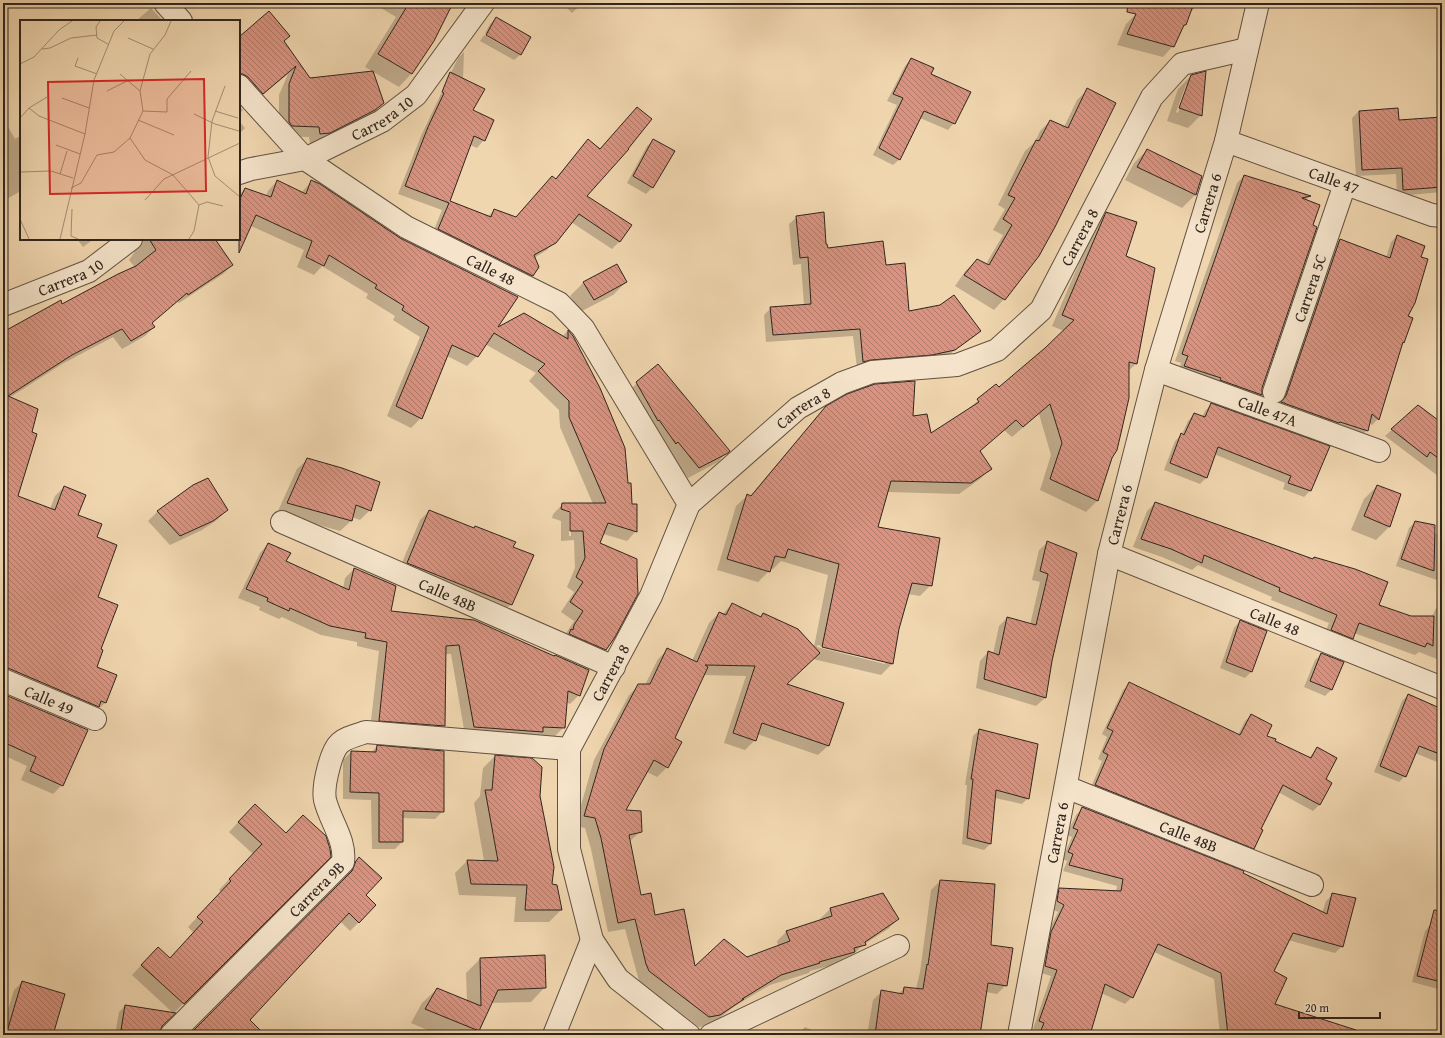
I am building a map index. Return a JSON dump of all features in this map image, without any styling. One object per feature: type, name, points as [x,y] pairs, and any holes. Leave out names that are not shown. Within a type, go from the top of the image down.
[{"type":"street","points":[[165,3],[180,20]]},
{"type":"street","name":"Carrera 10","points":[[240,173],[251,169],[305,159],[382,121],[416,95],[483,3]]},
{"type":"street","name":"Carrera 6","points":[[1019,1035],[1109,554],[1156,370],[1226,142],[1258,3]]},
{"type":"street","name":"Carrera 8","points":[[689,1035],[618,979],[592,940],[569,849],[569,749],[651,596],[689,504],[798,408],[842,383],[872,372],[957,365],[997,350],[1041,310],[1152,97],[1182,64],[1247,49]]},
{"type":"street","name":"Calle 48","points":[[240,87],[305,159],[406,228],[559,303],[583,328],[689,504]]},
{"type":"street","name":"Calle 47","points":[[1226,142],[1432,215],[1442,216]]},
{"type":"street","name":"Carrera 5C","points":[[1274,392],[1345,184]]},
{"type":"street","name":"Carrera 10","points":[[3,305],[89,271],[130,240]]},
{"type":"street","name":"Calle 47A","points":[[1156,370],[1379,451]]},
{"type":"street","name":"Calle 48B","points":[[282,522],[614,667]]},
{"type":"street","name":"Calle 48","points":[[1109,554],[1442,688]]},
{"type":"street","name":"Calle 49","points":[[3,680],[95,719]]},
{"type":"street","name":"Carrera 9B","points":[[172,1035],[343,862],[344,854],[341,841],[325,799],[326,778],[333,750],[343,739],[366,732],[569,749]]},
{"type":"street","name":"Calle 48B","points":[[1066,787],[1312,885]]},
{"type":"street","points":[[554,1035],[592,940]]},
{"type":"street","points":[[711,1035],[898,946]]},
{"type":"building","points":[[409,3],[453,3],[434,41],[412,74],[378,54]]},
{"type":"building","points":[[1128,3],[1194,3],[1186,25],[1184,25],[1174,47],[1127,34],[1136,14],[1127,12]]},
{"type":"building","points":[[269,11],[290,36],[284,41],[310,78],[373,71],[384,103],[375,110],[330,133],[320,134],[319,127],[292,126],[289,122],[289,84],[296,66],[263,94],[248,77],[240,74],[240,36]]},
{"type":"building","points":[[496,17],[531,37],[521,55],[486,35]]},
{"type":"building","points":[[911,58],[934,68],[931,74],[971,92],[955,124],[924,111],[900,160],[879,148],[903,98],[893,94]]},
{"type":"building","points":[[1206,71],[1202,116],[1179,108],[1191,75]]},
{"type":"building","points":[[450,72],[485,89],[473,110],[494,120],[485,141],[474,136],[450,201],[491,217],[494,209],[516,217],[552,176],[556,179],[588,139],[600,149],[637,107],[652,119],[629,149],[587,196],[632,225],[620,242],[579,214],[556,243],[534,255],[539,267],[533,276],[438,229],[449,203],[405,186],[428,127],[444,93],[442,92]]},
{"type":"building","points":[[1087,88],[1116,103],[1055,227],[1039,256],[1005,300],[964,275],[977,259],[989,265],[1012,225],[1003,219],[1015,198],[1008,195],[1036,140],[1039,141],[1050,120],[1068,128]]},
{"type":"building","points":[[1398,108],[1399,120],[1442,117],[1442,187],[1403,190],[1402,168],[1362,170],[1359,111]]},
{"type":"building","points":[[653,139],[675,151],[653,188],[633,176]]},
{"type":"building","points":[[1147,149],[1202,176],[1196,195],[1137,167]]},
{"type":"building","points":[[1244,175],[1311,196],[1302,198],[1320,205],[1313,225],[1317,227],[1262,388],[1262,395],[1220,380],[1221,378],[1184,366],[1188,356],[1182,354]]},
{"type":"building","points":[[277,180],[306,194],[311,180],[320,184],[400,238],[518,297],[498,327],[524,313],[568,339],[568,330],[573,336],[600,388],[625,448],[628,483],[631,483],[632,504],[637,504],[637,532],[608,523],[600,543],[637,559],[638,594],[615,637],[606,650],[569,634],[571,629],[573,630],[574,625],[583,611],[570,602],[583,582],[576,577],[585,558],[583,531],[570,531],[570,512],[561,509],[562,503],[606,503],[569,417],[569,401],[538,371],[545,364],[494,333],[478,357],[452,345],[422,419],[396,406],[429,327],[402,310],[404,306],[375,288],[377,285],[329,255],[324,266],[306,257],[312,241],[256,215],[239,253],[240,199],[245,188],[271,197]]},
{"type":"building","points":[[824,212],[826,244],[828,248],[883,241],[886,265],[905,263],[909,311],[940,305],[954,295],[981,331],[955,350],[932,355],[863,362],[860,329],[773,335],[770,307],[811,304],[808,257],[800,258],[796,216]]},
{"type":"building","points":[[1106,212],[1137,222],[1126,256],[1155,268],[1137,364],[1129,362],[1129,398],[1117,450],[1112,458],[1098,501],[1050,479],[1062,443],[1050,404],[1023,427],[1016,420],[980,451],[992,469],[971,483],[891,481],[878,527],[940,538],[932,586],[912,583],[899,629],[893,664],[822,647],[839,564],[788,549],[785,558],[775,556],[770,572],[727,559],[747,494],[751,496],[826,406],[847,394],[875,384],[915,381],[913,416],[927,414],[931,433],[979,402],[977,399],[996,384],[999,387],[1045,348],[1074,320],[1062,315]]},
{"type":"building","points":[[1397,235],[1425,246],[1421,257],[1428,259],[1415,303],[1408,316],[1413,318],[1404,343],[1403,342],[1379,420],[1372,414],[1368,431],[1340,422],[1339,423],[1281,402],[1286,396],[1340,239],[1390,258]]},
{"type":"building","points":[[150,240],[216,240],[233,265],[188,295],[187,293],[152,323],[155,327],[131,341],[122,329],[72,355],[8,396],[38,409],[32,432],[37,434],[18,496],[55,510],[64,486],[86,495],[78,515],[102,524],[97,537],[117,545],[98,597],[118,605],[101,649],[103,650],[97,667],[117,675],[106,703],[101,701],[99,707],[8,668],[3,668],[3,332],[61,300],[62,304],[136,266],[156,250]]},
{"type":"building","points":[[617,264],[627,282],[594,300],[583,282]]},
{"type":"building","points":[[658,364],[730,451],[728,453],[699,468],[678,442],[676,444],[659,420],[658,421],[636,382]]},
{"type":"building","points":[[1211,403],[1330,446],[1311,491],[1288,483],[1291,476],[1218,447],[1207,478],[1170,463],[1181,433],[1184,435],[1194,413],[1205,417]]},
{"type":"building","points":[[1418,405],[1442,423],[1442,461],[1430,452],[1427,457],[1391,429]]},
{"type":"building","points":[[307,458],[342,468],[380,482],[371,511],[356,505],[352,521],[287,503]]},
{"type":"building","points":[[208,478],[228,510],[213,521],[180,536],[157,511],[193,485]]},
{"type":"building","points":[[1377,485],[1401,494],[1390,527],[1364,516]]},
{"type":"building","points":[[1155,502],[1313,559],[1314,557],[1355,569],[1388,582],[1379,605],[1411,616],[1434,616],[1433,646],[1427,643],[1425,647],[1359,623],[1353,639],[1331,630],[1337,615],[1279,591],[1280,588],[1204,555],[1202,563],[1171,549],[1141,539]]},
{"type":"building","points":[[429,510],[474,528],[475,526],[516,542],[513,547],[534,555],[512,605],[407,563]]},
{"type":"building","points":[[1415,521],[1435,525],[1434,571],[1401,559]]},
{"type":"building","points":[[1047,541],[1077,553],[1052,661],[1046,698],[984,679],[988,651],[999,655],[1007,617],[1036,625],[1048,574],[1040,571]]},
{"type":"building","points":[[268,543],[291,553],[286,561],[349,590],[354,568],[396,586],[391,611],[474,620],[589,670],[580,696],[568,691],[565,728],[543,727],[543,732],[474,727],[459,645],[446,646],[445,726],[379,721],[387,642],[365,638],[366,633],[330,626],[290,608],[289,611],[267,601],[268,598],[246,589]]},
{"type":"building","points":[[732,603],[761,617],[763,613],[798,629],[820,653],[787,684],[844,703],[829,746],[762,723],[756,741],[733,733],[755,666],[705,665],[708,667],[675,738],[682,742],[668,768],[654,760],[626,810],[641,811],[642,832],[629,835],[641,895],[651,893],[655,915],[684,909],[695,966],[724,939],[747,957],[790,941],[786,931],[832,916],[830,908],[883,893],[899,919],[865,942],[866,945],[854,948],[855,952],[781,975],[742,999],[744,999],[720,1015],[709,1017],[649,971],[635,919],[618,923],[601,838],[595,818],[584,816],[604,749],[638,684],[650,684],[667,648],[697,662],[719,612],[726,615]]},
{"type":"building","points":[[1240,620],[1267,631],[1252,672],[1226,662]]},
{"type":"building","points":[[1321,653],[1344,662],[1332,690],[1310,681]]},
{"type":"building","points":[[1129,682],[1240,735],[1251,714],[1272,725],[1267,736],[1276,739],[1275,741],[1311,758],[1317,747],[1337,758],[1326,779],[1332,783],[1320,805],[1283,785],[1261,829],[1263,830],[1254,849],[1095,785],[1108,755],[1103,752],[1113,731],[1107,728]]},
{"type":"building","points":[[3,694],[88,730],[63,786],[30,771],[36,757],[3,742]]},
{"type":"building","points":[[1408,694],[1442,709],[1442,755],[1419,746],[1406,777],[1380,766]]},
{"type":"building","points":[[979,729],[1038,744],[1029,799],[996,790],[991,844],[967,838],[973,779],[971,779]]},
{"type":"building","points":[[377,745],[444,751],[444,812],[403,811],[403,842],[379,842],[379,793],[350,792],[351,751],[376,752]]},
{"type":"building","points":[[495,755],[532,758],[542,767],[540,796],[554,867],[552,884],[557,885],[562,910],[525,910],[527,885],[471,884],[467,860],[498,861],[485,790],[492,790]]},
{"type":"building","points":[[255,804],[286,833],[303,815],[326,836],[331,857],[184,1004],[141,965],[158,947],[170,958],[203,922],[197,917],[231,881],[229,879],[262,844],[238,822]]},
{"type":"building","points":[[1082,807],[1244,871],[1243,873],[1327,914],[1332,893],[1356,898],[1343,947],[1293,933],[1274,971],[1287,978],[1275,1004],[1356,1030],[1355,1035],[1228,1035],[1221,973],[1158,944],[1133,998],[1105,984],[1090,1035],[1039,1035],[1044,1023],[1039,1021],[1057,970],[1045,966],[1051,932],[1064,905],[1057,901],[1059,888],[1121,891],[1123,879],[1069,865],[1073,854],[1068,852],[1078,830],[1073,828]]},
{"type":"building","points":[[359,857],[382,878],[366,895],[376,905],[359,923],[349,913],[250,1020],[265,1035],[189,1035],[352,871]]},
{"type":"building","points":[[940,880],[995,884],[991,945],[1013,948],[1007,986],[988,983],[980,1035],[875,1035],[881,990],[903,994],[904,987],[923,989],[927,964],[928,965]]},
{"type":"building","points":[[1434,910],[1442,911],[1442,982],[1417,976]]},
{"type":"building","points":[[545,955],[546,988],[498,990],[479,1031],[425,1009],[437,988],[481,1006],[480,958]]},
{"type":"building","points":[[22,981],[65,994],[53,1035],[6,1035]]},
{"type":"building","points":[[125,1005],[176,1013],[162,1026],[159,1035],[150,1035],[121,1030]]}]
